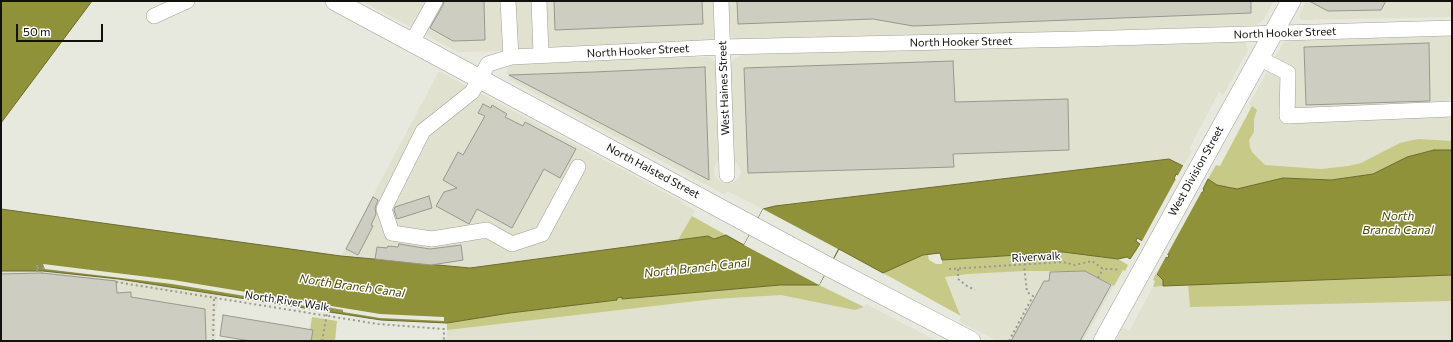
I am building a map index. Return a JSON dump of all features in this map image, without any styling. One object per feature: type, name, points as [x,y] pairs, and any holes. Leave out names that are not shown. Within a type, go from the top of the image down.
[{"type":"main road","name":"North Halsted Street","points":[[335,1],[963,339]]},
{"type":"main road","name":"West Division Street","points":[[1103,341],[1290,1]]},
{"type":"street","points":[[154,16],[187,1]]},
{"type":"street","points":[[412,42],[435,1]]},
{"type":"street","points":[[508,1],[512,57]]},
{"type":"street","points":[[539,1],[541,55]]},
{"type":"street","name":"West Haines Street","points":[[721,1],[727,175]]},
{"type":"street","name":"North Hooker Street","points":[[578,167],[542,234],[512,244],[487,230],[432,239],[392,233],[384,209],[423,131],[472,92],[488,64],[512,57],[722,47],[1272,34],[1452,28]]},
{"type":"street","points":[[1259,58],[1288,73],[1287,116],[1452,109]]},
{"type":"path","name":"Riverwalk","points":[[949,269],[1063,262],[1075,265],[1092,261],[1103,269],[1115,269],[1120,271]]},
{"type":"path","points":[[37,265],[37,275]]},
{"type":"path","points":[[1009,341],[1033,296],[1027,292],[1024,265]]},
{"type":"path","points":[[37,270],[45,268]]},
{"type":"path","points":[[958,269],[958,279],[975,290]]},
{"type":"path","points":[[1098,278],[1103,269]]},
{"type":"path","name":"North River Walk","points":[[116,282],[378,324],[444,329],[444,341]]},
{"type":"path","points":[[213,341],[214,298]]},
{"type":"path","points":[[322,341],[328,308],[343,311]]},
{"type":"shaded area","points":[[362,1],[714,1],[715,33],[712,40],[613,48],[458,52]]},
{"type":"shaded area","points":[[728,1],[1274,1],[1263,20],[1256,25],[1249,26],[744,43],[735,40],[729,33]]},
{"type":"shaded area","points":[[1306,1],[1452,1],[1452,17],[1304,20],[1300,19],[1299,15]]},
{"type":"shaded area","points":[[1452,36],[1452,150],[1434,150],[1237,189],[1216,165],[1220,166],[1252,106],[1249,104],[1284,42]]},
{"type":"shaded area","points":[[1245,41],[1248,50],[1223,95],[1219,92],[1189,149],[1192,151],[1183,166],[1169,159],[775,206],[763,209],[727,191],[725,195],[510,80],[506,72],[509,66],[515,62],[711,58],[717,65],[721,157],[716,163],[714,170],[715,176],[719,181],[731,183],[736,181],[741,172],[732,156],[730,64],[735,58],[742,55]]},
{"type":"shaded area","points":[[439,71],[677,199],[695,211],[678,240],[470,268],[341,256]]},
{"type":"shaded area","points":[[1118,259],[1128,265],[1125,271],[1123,270],[1083,341],[997,341],[959,321],[961,316],[945,277],[942,260]]},
{"type":"shaded area","points":[[1,271],[43,271],[119,279],[219,294],[215,317],[216,341],[1,341]]},
{"type":"shaded area","points":[[1452,275],[1452,341],[1116,341],[1122,327],[1129,331],[1153,287],[1188,284]]},
{"type":"shaded area","points":[[819,285],[864,307],[866,304],[937,341],[447,341],[447,323]]},
{"type":"green space","points":[[1252,106],[1257,110],[1254,119],[1254,132],[1249,140],[1250,147],[1252,152],[1265,165],[1321,169],[1348,166],[1361,163],[1400,143],[1418,139],[1452,141],[1452,150],[1434,150],[1407,157],[1373,174],[1331,180],[1283,178],[1237,189],[1217,185],[1208,179],[1216,165],[1220,166]]},
{"type":"green space","points":[[692,216],[726,235],[714,239],[708,236],[678,240]]},
{"type":"green space","points":[[1063,252],[1118,259],[1128,265],[1125,271],[1123,270],[1114,286],[1085,271],[1023,271],[968,274],[945,277],[961,316],[883,273],[923,255],[928,255],[929,260],[936,264],[942,264],[942,260]]},
{"type":"green space","points":[[1156,273],[1163,280],[1163,286],[1153,287],[1155,281],[1153,280]]},
{"type":"green space","points":[[1452,275],[1452,301],[1190,307],[1188,284]]},
{"type":"green space","points":[[780,285],[819,285],[864,307],[855,310],[781,295],[714,299],[447,330],[447,323],[510,313],[616,300],[616,298],[622,297],[623,299]]},
{"type":"green space","points":[[312,317],[337,321],[335,341],[311,341],[313,331],[310,330]]},
{"type":"water","points":[[1,1],[92,1],[1,123]]},
{"type":"water","name":"North Branch Canal","points":[[1434,150],[1452,150],[1452,275],[1163,286],[1163,280],[1156,273],[1166,257],[1168,258],[1169,255],[1137,238],[1136,241],[1140,244],[1130,259],[1127,257],[1118,259],[1063,252],[942,260],[940,253],[923,255],[883,273],[839,249],[819,285],[780,285],[622,299],[622,297],[617,298],[617,300],[510,313],[447,323],[381,320],[119,279],[43,271],[1,271],[1,209],[341,256],[470,268],[708,236],[714,239],[726,235],[744,245],[763,209],[775,206],[1169,159],[1183,166],[1178,175],[1176,174],[1174,179],[1202,193],[1208,179],[1217,185],[1237,189],[1283,178],[1331,180],[1373,174],[1407,157]]},
{"type":"pier","points":[[1184,164],[1185,167],[1180,176],[1177,178],[1202,191],[1156,275],[1155,272],[1165,255],[1142,243],[1131,261]]},
{"type":"pier","points":[[763,209],[838,249],[819,285],[744,245]]},
{"type":"pier","points":[[43,264],[173,280],[380,314],[444,317],[444,321],[380,318],[343,312],[343,310],[325,307],[324,309],[172,284],[45,269]]},
{"type":"building","points":[[444,1],[484,1],[485,40],[453,41],[430,28]]},
{"type":"building","points":[[554,1],[702,1],[703,24],[555,30]]},
{"type":"building","points":[[737,1],[1251,1],[1251,13],[913,26],[873,19],[738,24]]},
{"type":"building","points":[[1309,1],[1386,1],[1381,10],[1328,11]]},
{"type":"building","points":[[1429,43],[1430,101],[1306,105],[1304,47]]},
{"type":"building","points":[[953,61],[955,102],[1068,99],[1069,150],[953,154],[954,167],[748,173],[744,68]]},
{"type":"building","points":[[705,67],[709,180],[509,75],[594,72]]},
{"type":"building","points":[[483,104],[491,108],[492,105],[507,114],[505,117],[523,126],[525,122],[576,149],[560,178],[544,169],[512,228],[477,209],[469,224],[436,206],[444,192],[457,188],[443,180],[458,152],[463,155],[485,116],[478,113]]},
{"type":"building","points":[[429,196],[432,208],[397,219],[394,210],[395,207]]},
{"type":"building","points":[[373,197],[378,200],[375,208],[376,214],[371,225],[373,226],[358,255],[346,249]]},
{"type":"building","points":[[399,244],[430,249],[461,245],[463,260],[431,265],[375,259],[377,247],[398,247]]},
{"type":"building","points":[[1085,271],[1111,285],[1080,341],[1011,341],[1044,281],[1049,281],[1050,272]]},
{"type":"building","points":[[42,273],[116,281],[117,293],[131,292],[131,297],[205,309],[206,341],[1,341],[1,274]]},
{"type":"building","points":[[223,315],[313,330],[311,341],[251,341],[220,336]]}]
